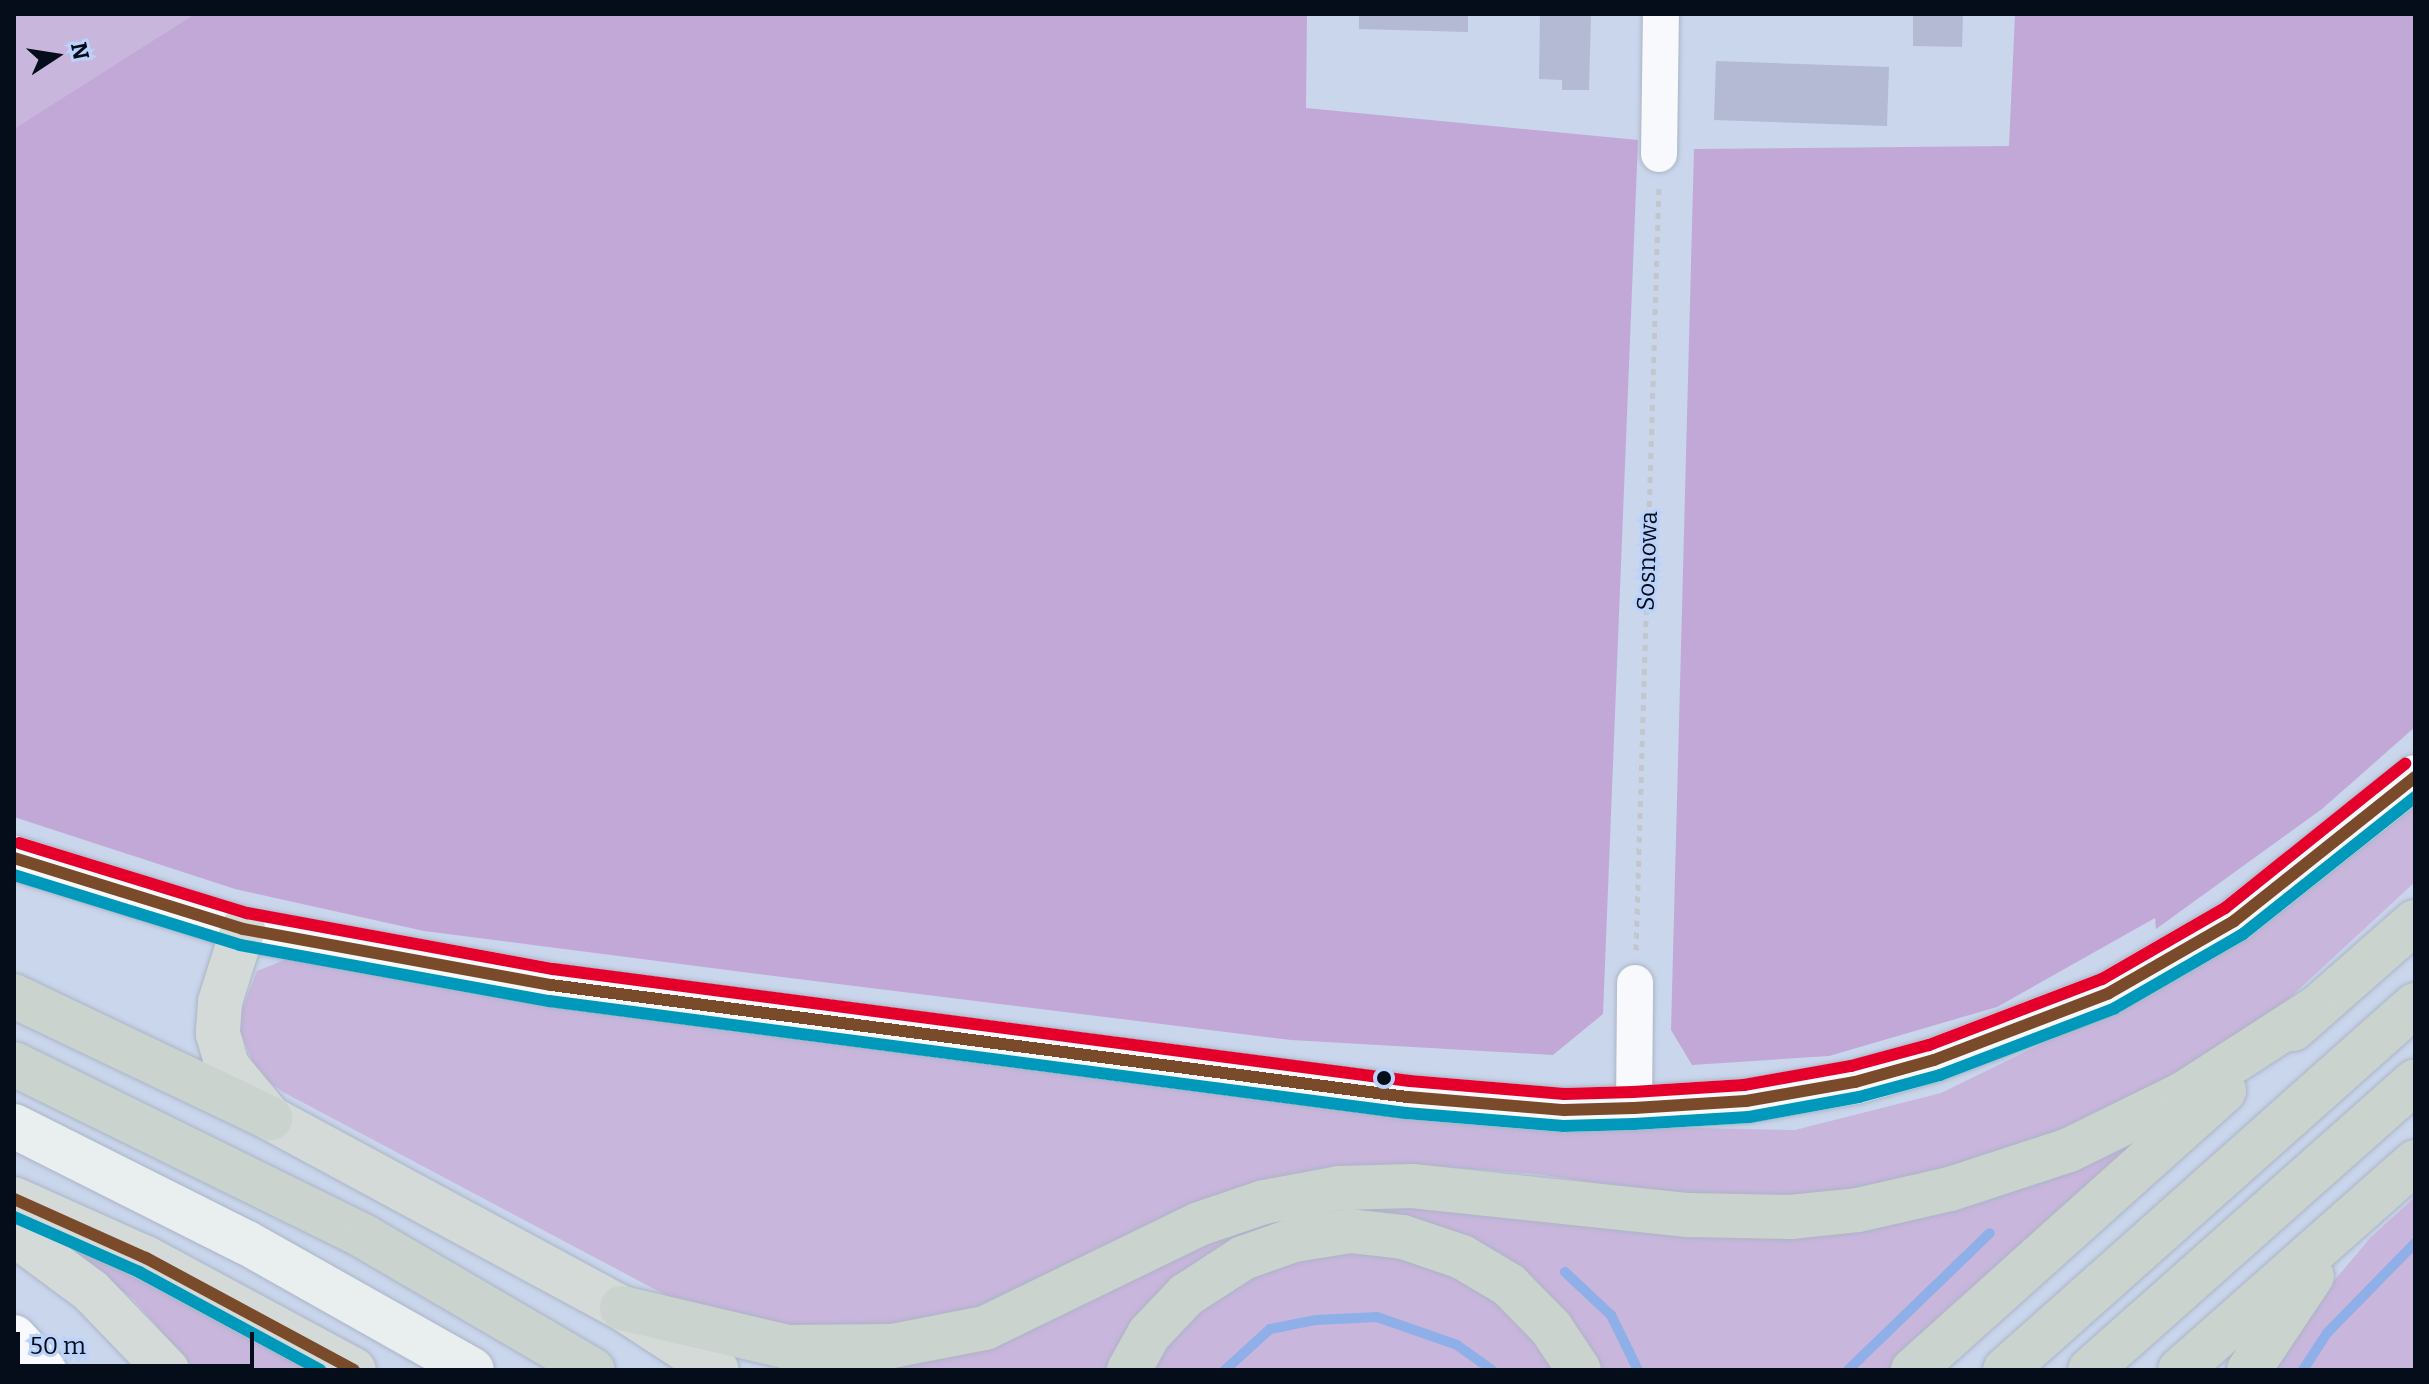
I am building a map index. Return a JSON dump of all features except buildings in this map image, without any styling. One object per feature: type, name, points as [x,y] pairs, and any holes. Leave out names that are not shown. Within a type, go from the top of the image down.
[{"type":"highway","points":[[1913,1370],[2415,922]]},
{"type":"highway","points":[[243,929],[220,1002],[218,1034],[227,1066],[270,1118]]},
{"type":"highway","points":[[14,996],[270,1118],[622,1308],[717,1370]]},
{"type":"highway","points":[[2005,1370],[2415,1005]]},
{"type":"highway","points":[[622,1308],[788,1347],[892,1346],[985,1328],[1199,1224],[1264,1202],[1339,1188],[1412,1186],[1690,1215],[1790,1217],[1858,1210],[1950,1189],[2069,1150],[2183,1094],[2315,1009]]},
{"type":"highway","points":[[14,1064],[365,1237],[593,1370]]},
{"type":"highway","points":[[2090,1370],[2415,1081]]},
{"type":"highway","points":[[2180,1370],[2415,1162]]},
{"type":"highway","points":[[14,1199],[146,1258],[354,1370]]},
{"type":"highway","points":[[2249,1370],[2296,1295],[2368,1204]]},
{"type":"highway","points":[[1129,1370],[1149,1334],[1186,1295],[1243,1258],[1294,1240],[1350,1231],[1403,1237],[1462,1257],[1509,1285],[1551,1328],[1579,1370]]},
{"type":"highway","points":[[14,1234],[91,1291],[167,1370]]},
{"type":"main road","points":[[14,1126],[247,1243],[472,1370]]},
{"type":"street","points":[[1659,154],[1661,14]]},
{"type":"street","points":[[14,858],[243,929],[551,985],[1408,1097],[1564,1110],[1634,1108],[1746,1101],[1855,1082],[1934,1060],[2109,993],[2234,921],[2415,777]]},
{"type":"street","points":[[1634,1108],[1635,983]]},
{"type":"street","points":[[14,1337],[44,1370]]},
{"type":"path","name":"Sosnowa","points":[[1635,983],[1659,154]]},
{"type":"shaded area","points":[[14,14],[432,14],[14,145]]},
{"type":"shaded area","points":[[195,14],[1307,14],[1306,108],[1638,140],[1603,1014],[1553,1055],[1291,1040],[782,977],[424,931],[235,889],[14,817],[14,129]]},
{"type":"shaded area","points":[[2015,14],[2415,14],[2415,727],[2322,809],[2156,929],[2155,918],[1997,1007],[1829,1056],[1692,1065],[1671,1030],[1694,149],[2009,146]]},
{"type":"shaded area","points":[[2415,802],[2415,882],[2271,1015],[2172,1083],[2062,1137],[1912,1184],[1801,1196],[1678,1196],[1537,1174],[1431,1166],[1352,1170],[967,1313],[835,1337],[675,1300],[283,1092],[257,1073],[237,1023],[257,971],[294,956],[1651,1127],[1795,1130],[1941,1093],[2084,1023],[2280,913]]},
{"type":"shaded area","points":[[2146,1136],[2148,1145],[1890,1370],[1599,1370],[1379,1216],[1133,1324],[1105,1370],[886,1370],[970,1352],[1212,1234],[1398,1198],[1732,1231]]},
{"type":"shaded area","points":[[2415,1197],[2415,1370],[2271,1370],[2316,1302],[2371,1237]]},
{"type":"shaded area","points":[[56,1240],[189,1297],[318,1370],[195,1370],[134,1300]]},
{"type":"shaded area","points":[[1370,1251],[1416,1260],[1461,1277],[1501,1303],[1558,1370],[1146,1370],[1162,1344],[1233,1282],[1323,1253]]},
{"type":"waterway","points":[[1848,1370],[1990,1233]]},
{"type":"waterway","points":[[2303,1370],[2327,1333],[2415,1243]]},
{"type":"waterway","points":[[1565,1272],[1611,1315],[1638,1370]]},
{"type":"waterway","points":[[1225,1370],[1270,1329],[1316,1320],[1377,1317],[1457,1345],[1492,1370]]},
{"type":"transit line","points":[[19,843],[247,913],[553,969],[1410,1081],[1564,1094],[1633,1092],[1744,1085],[1851,1066],[1929,1045],[2102,979],[2225,908],[2405,764]]},
{"type":"transit line","points":[[14,858],[243,929],[551,985],[1408,1097],[1564,1110],[1634,1108],[1746,1101],[1855,1082],[1934,1060],[2109,993],[2234,921],[2415,777]]},
{"type":"transit line","points":[[14,875],[240,945],[549,1001],[1406,1113],[1563,1126],[1634,1124],[1749,1117],[1859,1097],[1940,1075],[2115,1008],[2243,934],[2415,797]]},
{"type":"transit line","points":[[14,1199],[146,1258],[354,1370]]},
{"type":"transit line","points":[[14,1217],[139,1272],[320,1370]]}]
